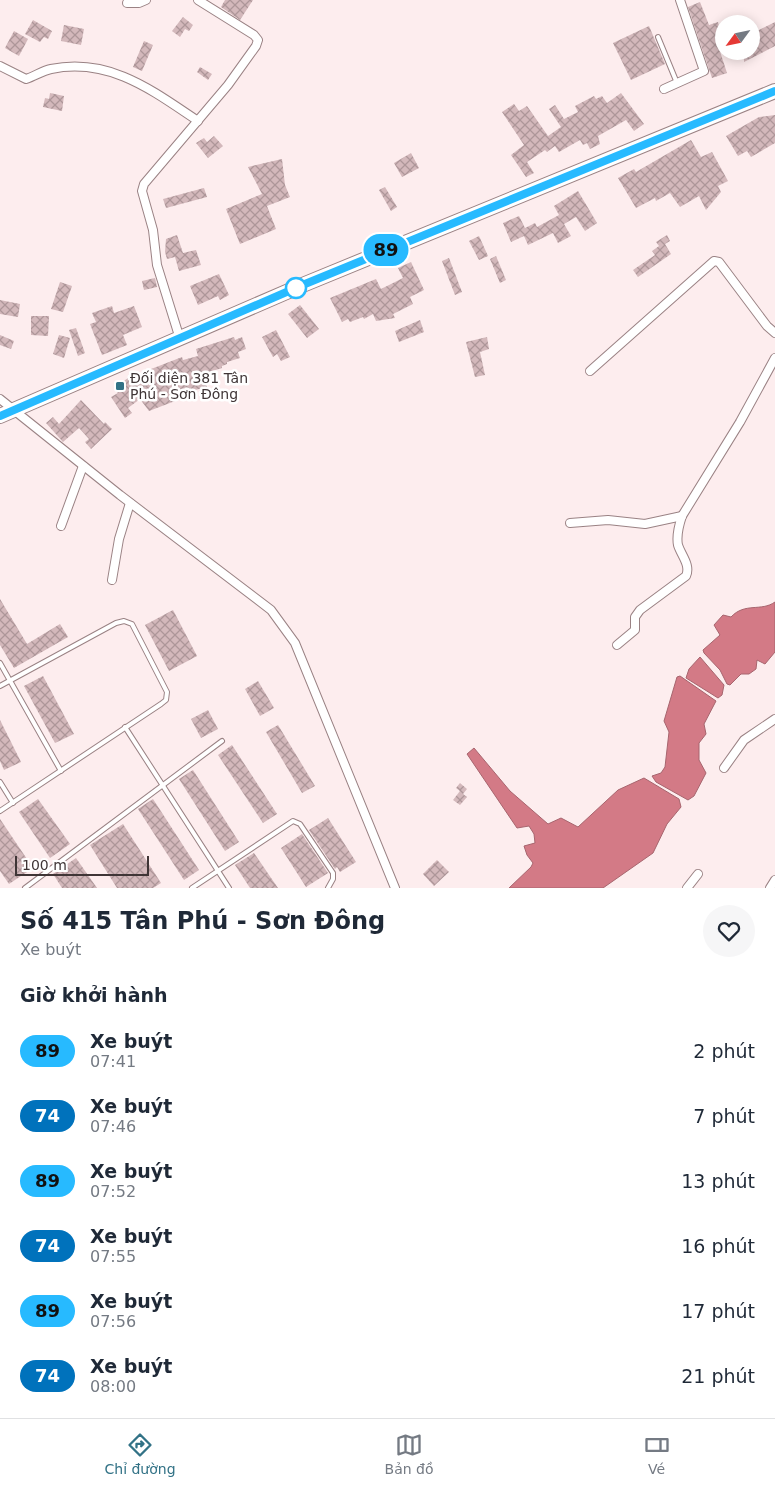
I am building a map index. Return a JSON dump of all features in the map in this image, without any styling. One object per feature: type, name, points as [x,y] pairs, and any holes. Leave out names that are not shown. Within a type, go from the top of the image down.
[{"type":"highway","points":[[0,416],[305,284],[775,91]]},
{"type":"street","points":[[127,3],[139,3],[146,0]]},
{"type":"street","points":[[180,339],[161,278],[153,230],[142,190],[144,184],[239,71],[258,40],[254,34],[198,0]]},
{"type":"street","points":[[664,88],[704,71],[680,0]]},
{"type":"street","points":[[0,66],[26,79],[46,70],[59,68],[96,70],[121,74],[137,81],[198,121]]},
{"type":"street","points":[[590,371],[714,261],[719,262],[767,326],[775,333]]},
{"type":"street","points":[[617,645],[635,630],[635,617],[640,610],[686,576],[688,569],[678,543],[679,525],[682,516],[740,422],[775,358]]},
{"type":"street","points":[[0,399],[130,503],[271,610],[284,626],[295,644],[395,888]]},
{"type":"street","points":[[62,526],[83,466]]},
{"type":"street","points":[[112,580],[119,539],[130,503]]},
{"type":"street","points":[[570,523],[608,520],[645,524],[682,516]]},
{"type":"street","points":[[724,768],[749,735],[775,719]]},
{"type":"street","points":[[687,888],[698,874]]},
{"type":"street","points":[[770,888],[775,880]]},
{"type":"lane","points":[[658,37],[677,83]]},
{"type":"lane","points":[[0,686],[116,623],[124,621],[132,624],[167,692],[166,700],[161,704],[0,811]]},
{"type":"lane","points":[[0,663],[61,770]]},
{"type":"lane","points":[[125,727],[229,888]]},
{"type":"lane","points":[[25,888],[222,741]]},
{"type":"lane","points":[[0,782],[13,802]]},
{"type":"lane","points":[[192,888],[293,821],[300,824],[333,873],[333,879],[328,888]]},
{"type":"shaded area","points":[[775,602],[775,652],[765,664],[757,660],[756,669],[749,674],[741,674],[730,685],[727,684],[720,670],[703,650],[720,635],[714,625],[723,615],[731,617],[736,612],[747,608],[770,605]]},
{"type":"shaded area","points":[[700,657],[724,685],[722,695],[718,698],[686,678],[689,669]]},
{"type":"shaded area","points":[[680,676],[716,701],[704,724],[706,734],[699,743],[699,760],[706,773],[694,796],[688,800],[656,782],[652,776],[661,773],[665,767],[669,732],[664,721],[677,677]]},
{"type":"shaded area","points":[[474,748],[510,791],[548,824],[561,818],[578,827],[618,790],[644,778],[679,799],[681,807],[667,824],[653,853],[603,888],[509,888],[533,863],[527,855],[524,846],[535,843],[534,834],[529,826],[517,828],[467,754]]},
{"type":"building","points":[[225,0],[253,0],[240,20],[221,7]]},
{"type":"building","points":[[700,2],[709,25],[715,23],[715,60],[723,60],[727,73],[712,78],[688,7]]},
{"type":"building","points":[[183,17],[193,25],[189,31],[185,29],[180,37],[172,31]]},
{"type":"building","points":[[33,20],[52,31],[48,39],[44,37],[40,42],[25,34]]},
{"type":"building","points":[[775,22],[775,46],[760,54],[760,30]]},
{"type":"building","points":[[64,25],[84,29],[81,45],[61,41]]},
{"type":"building","points":[[649,26],[665,64],[631,80],[613,43]]},
{"type":"building","points":[[14,31],[28,39],[19,56],[5,48]]},
{"type":"building","points":[[144,41],[153,45],[142,71],[133,67]]},
{"type":"building","points":[[200,67],[212,74],[208,80],[197,72]]},
{"type":"building","points":[[50,93],[64,96],[62,111],[43,107],[45,98],[49,99]]},
{"type":"building","points":[[621,93],[644,124],[634,131],[626,120],[598,136],[600,144],[590,149],[587,143],[583,145],[580,140],[559,152],[555,146],[547,152],[545,150],[527,162],[534,173],[526,177],[511,155],[524,145],[502,112],[514,104],[519,111],[527,106],[548,136],[561,127],[549,109],[555,105],[564,119],[578,112],[575,106],[594,96],[596,99],[602,96],[607,103]]},
{"type":"building","points":[[775,115],[775,143],[751,157],[747,151],[738,156],[726,136],[759,117]]},
{"type":"building","points":[[214,136],[223,146],[208,158],[196,143],[204,138],[207,142]]},
{"type":"building","points":[[691,140],[701,157],[712,152],[728,181],[718,186],[721,192],[706,210],[699,196],[680,207],[670,193],[656,201],[655,198],[636,208],[618,178],[634,169],[636,172]]},
{"type":"building","points":[[411,153],[419,168],[402,177],[394,163]]},
{"type":"building","points":[[282,159],[285,185],[290,197],[267,206],[276,229],[240,244],[226,209],[262,194],[248,167]]},
{"type":"building","points":[[385,187],[397,207],[391,211],[379,190]]},
{"type":"building","points":[[204,188],[207,197],[166,208],[163,199]]},
{"type":"building","points":[[578,191],[597,223],[585,231],[576,217],[564,224],[571,236],[558,243],[553,233],[528,245],[524,236],[511,242],[503,223],[519,216],[525,228],[535,223],[537,227],[559,215],[554,206]]},
{"type":"building","points":[[177,235],[183,253],[196,250],[201,265],[179,271],[175,257],[167,259],[165,252],[166,239]]},
{"type":"building","points":[[667,235],[670,241],[665,244],[671,254],[638,277],[633,270],[655,255],[652,251],[659,246],[656,242]]},
{"type":"building","points":[[479,236],[488,256],[479,260],[469,241]]},
{"type":"building","points":[[496,256],[506,280],[500,283],[490,259]]},
{"type":"building","points":[[449,258],[462,292],[455,295],[442,261]]},
{"type":"building","points":[[411,262],[424,290],[410,297],[413,304],[393,314],[395,318],[376,321],[373,314],[364,319],[363,317],[350,322],[348,319],[342,322],[330,298],[376,279],[381,289],[403,278],[398,268]]},
{"type":"building","points":[[219,274],[229,295],[220,300],[218,296],[198,305],[190,286]]},
{"type":"building","points":[[155,278],[157,287],[144,290],[142,281]]},
{"type":"building","points":[[60,282],[72,286],[63,312],[51,309]]},
{"type":"building","points":[[0,300],[20,304],[18,317],[0,314]]},
{"type":"building","points":[[300,305],[319,329],[307,338],[288,314]]},
{"type":"building","points":[[112,306],[114,313],[134,306],[142,327],[123,335],[127,345],[102,355],[90,324],[96,322],[92,313]]},
{"type":"building","points":[[31,316],[49,316],[48,336],[31,335]]},
{"type":"building","points":[[420,320],[424,332],[399,342],[395,331]]},
{"type":"building","points":[[76,328],[85,353],[78,356],[69,330]]},
{"type":"building","points":[[276,330],[290,357],[281,361],[277,354],[273,357],[262,337]]},
{"type":"building","points":[[0,335],[14,341],[11,349],[0,345]]},
{"type":"building","points":[[59,335],[70,338],[64,358],[53,354]]},
{"type":"building","points":[[234,337],[235,340],[242,337],[246,349],[238,352],[240,358],[227,362],[222,368],[203,374],[207,387],[195,390],[196,393],[149,411],[140,399],[128,408],[132,413],[125,418],[111,397],[118,393],[114,388],[128,378],[182,357],[183,360],[198,356],[196,349]]},
{"type":"building","points":[[487,337],[489,349],[480,352],[485,375],[475,377],[466,342]]},
{"type":"building","points":[[81,400],[104,424],[105,422],[112,429],[91,449],[85,442],[89,439],[79,428],[63,442],[46,423],[53,417],[59,424]]},
{"type":"building","points":[[0,599],[27,644],[60,624],[68,637],[14,668],[0,645]]},
{"type":"building","points":[[173,610],[197,656],[169,671],[145,625]]},
{"type":"building","points":[[43,676],[74,734],[55,743],[24,686]]},
{"type":"building","points":[[258,681],[274,708],[260,716],[245,689]]},
{"type":"building","points":[[208,710],[218,729],[201,738],[191,719]]},
{"type":"building","points":[[0,720],[21,762],[4,770],[0,761]]},
{"type":"building","points":[[278,725],[315,786],[302,793],[266,732]]},
{"type":"building","points":[[232,745],[277,814],[263,823],[218,755]]},
{"type":"building","points":[[193,770],[239,842],[225,851],[179,779]]},
{"type":"building","points":[[460,783],[467,789],[463,794],[467,797],[460,805],[453,800],[460,791],[456,788]]},
{"type":"building","points":[[38,799],[70,844],[50,858],[19,812]]},
{"type":"building","points":[[153,799],[199,870],[184,880],[138,809]]},
{"type":"building","points":[[328,818],[356,862],[340,872],[337,867],[335,869],[309,830]]},
{"type":"building","points":[[0,819],[33,868],[9,884],[0,871]]},
{"type":"building","points":[[123,824],[161,883],[153,888],[117,888],[90,845]]},
{"type":"building","points":[[302,834],[328,873],[306,887],[281,848]]},
{"type":"building","points":[[254,853],[278,888],[250,888],[235,865]]},
{"type":"building","points":[[76,858],[97,888],[62,888],[53,874]]},
{"type":"building","points":[[437,860],[449,872],[434,886],[423,874]]},
{"type":"bus line","name":"89","points":[[0,416],[101,374],[305,284],[775,91]]},
{"type":"place","name":"Đối diện 381 Tân Phú - Sơn Đông","points":[[120,386]]}]
